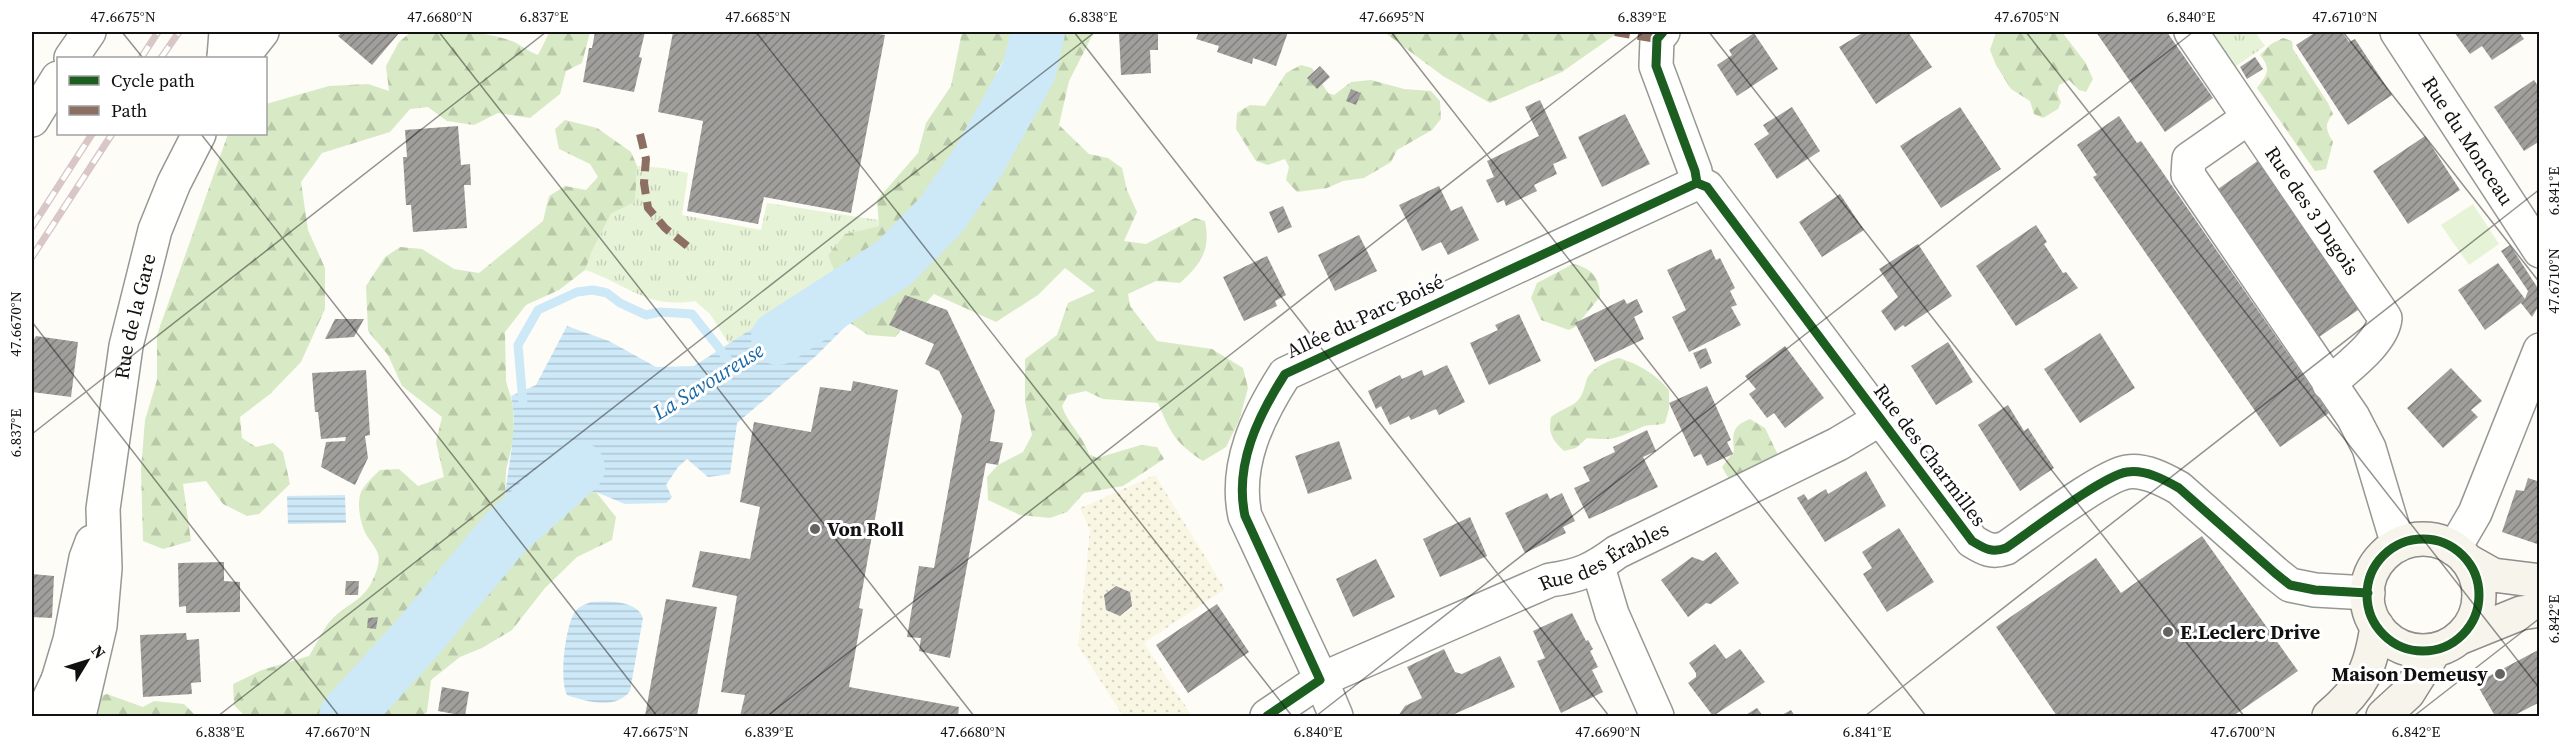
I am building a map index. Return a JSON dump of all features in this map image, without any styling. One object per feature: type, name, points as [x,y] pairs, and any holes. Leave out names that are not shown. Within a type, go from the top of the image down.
[{"type":"main road","points":[[2540,581],[2493,575],[2444,543],[2429,539],[2413,540],[2398,544],[2376,564],[2367,593],[2370,610],[2377,626],[2388,638],[2402,646],[2418,650],[2447,644],[2521,613],[2540,610]]},
{"type":"main road","points":[[2383,717],[2408,693],[2447,644],[2470,625],[2478,601],[2476,576],[2461,555]]},
{"type":"main road","points":[[2329,717],[2349,699],[2365,676],[2373,655],[2377,626]]},
{"type":"street","points":[[73,57],[89,32]]},
{"type":"street","points":[[225,49],[243,56],[262,32]]},
{"type":"street","points":[[1663,32],[1657,39],[1656,66],[1695,171],[1697,183]]},
{"type":"street","name":"Rue des 3 Dugois","points":[[2191,32],[2385,318],[2384,326],[2378,337],[2329,384]]},
{"type":"street","name":"Rue du Monceau","points":[[2397,32],[2540,251]]},
{"type":"street","points":[[32,120],[57,80]]},
{"type":"street","points":[[2248,118],[2189,159],[2188,176],[2353,417],[2369,448],[2398,544]]},
{"type":"street","name":"Rue de la Gare","points":[[79,717],[100,626],[105,568],[103,509],[126,346],[155,230],[174,183],[198,135]]},
{"type":"street","name":"Rue des Charmilles","points":[[1697,183],[1707,188],[1972,541],[1985,549],[1996,551],[2006,548],[2114,477],[2136,471],[2166,480],[2179,488],[2290,585],[2314,590],[2367,593]]},
{"type":"street","name":"Allée du Parc Boisé","points":[[1336,717],[1245,516],[1242,500],[1249,445],[1265,405],[1285,374],[1697,183]]},
{"type":"street","points":[[2461,555],[2475,513],[2540,350]]},
{"type":"street","name":"Rue des Érables","points":[[1267,717],[1320,680],[1550,580],[1575,577],[1598,567],[1617,552],[1838,444],[1880,419]]},
{"type":"street","name":"Rue de la Gare","points":[[62,717],[66,701],[58,680],[70,640],[86,558],[103,509]]},
{"type":"street","points":[[1598,567],[1612,614],[1657,717]]},
{"type":"street","points":[[41,717],[58,680]]},
{"type":"shaded area","points":[[1155,475],[1225,589],[1144,643],[1192,716],[1123,716],[1078,646],[1090,530],[1080,508]]},
{"type":"green space","points":[[411,32],[485,34],[513,41],[538,55],[548,35],[547,32],[590,32],[582,63],[566,71],[560,94],[530,118],[498,113],[474,125],[447,121],[428,107],[410,109],[390,132],[322,153],[301,182],[308,230],[325,268],[325,309],[301,362],[270,394],[240,417],[242,438],[256,447],[273,443],[283,452],[290,484],[259,514],[247,516],[223,504],[206,481],[183,484],[191,541],[163,549],[143,541],[141,469],[145,420],[157,380],[157,335],[228,135],[267,135],[267,104],[329,86],[368,84],[389,91],[386,66],[399,42]]},
{"type":"green space","points":[[962,32],[1017,32],[1013,46],[997,71],[990,105],[966,130],[925,203],[896,248],[866,262],[859,276],[904,267],[934,239],[952,181],[978,147],[1024,118],[1048,69],[1055,32],[1094,32],[1069,81],[1059,125],[1089,154],[1108,158],[1122,168],[1127,190],[1137,212],[1124,241],[1146,244],[1195,218],[1205,221],[1207,231],[1203,256],[1180,283],[1156,281],[1128,294],[1130,306],[1157,341],[1212,349],[1243,368],[1248,388],[1239,421],[1226,447],[1203,461],[1180,443],[1166,422],[1158,403],[1103,399],[1086,391],[1068,395],[1062,406],[1089,454],[1097,458],[1141,445],[1157,447],[1164,459],[1123,486],[1084,493],[1067,512],[1050,518],[1020,515],[988,500],[987,477],[998,465],[1023,452],[1032,435],[1025,402],[1025,359],[1057,335],[1068,303],[1095,291],[1065,268],[1038,295],[996,322],[934,294],[895,337],[868,335],[840,316],[840,285],[828,255],[845,234],[879,226],[877,200],[918,153],[926,123],[951,86]]},
{"type":"green space","points":[[1384,32],[1619,32],[1562,72],[1490,103],[1443,76]]},
{"type":"green space","points":[[1996,32],[2062,32],[2085,62],[2093,79],[2086,92],[2079,90],[2069,80],[2059,85],[2057,93],[2061,102],[2058,109],[2043,118],[2034,114],[2030,101],[2011,89],[1996,65],[1990,50]]},
{"type":"green space","points":[[2207,32],[2255,32],[2265,46],[2232,69]]},
{"type":"green space","points":[[2283,38],[2292,41],[2293,49],[2333,114],[2327,125],[2333,142],[2326,169],[2315,171],[2257,88],[2267,72],[2260,55],[2271,44]]},
{"type":"green space","points":[[1301,65],[1312,68],[1328,93],[1334,95],[1351,82],[1371,80],[1404,89],[1431,91],[1440,101],[1441,119],[1432,130],[1397,150],[1391,162],[1364,178],[1343,181],[1327,188],[1297,192],[1286,180],[1289,167],[1285,159],[1268,165],[1256,161],[1236,129],[1237,113],[1250,105],[1265,106],[1286,73]]},
{"type":"green space","points":[[565,120],[597,128],[631,152],[637,166],[635,202],[611,214],[585,270],[559,290],[526,305],[505,332],[506,381],[513,405],[514,437],[506,470],[505,500],[555,505],[574,494],[596,492],[616,517],[612,540],[577,557],[545,588],[512,630],[482,648],[460,657],[431,680],[427,712],[422,716],[245,716],[234,705],[233,684],[262,670],[309,656],[330,621],[369,587],[377,569],[378,555],[365,532],[359,511],[360,495],[366,485],[380,470],[399,469],[418,486],[444,477],[436,442],[442,417],[402,386],[388,355],[368,331],[366,286],[385,257],[400,247],[422,249],[454,269],[479,273],[543,221],[549,196],[565,186],[586,190],[598,177],[590,164],[559,149],[555,129]]},
{"type":"green space","points":[[637,166],[688,173],[682,215],[761,230],[767,203],[878,220],[879,226],[845,234],[828,255],[838,278],[803,296],[729,344],[710,314],[695,301],[663,302],[637,294],[585,270],[611,214],[635,202]]},
{"type":"green space","points":[[2473,204],[2499,244],[2469,265],[2441,225]]},
{"type":"green space","points":[[1573,264],[1585,268],[1594,275],[1600,297],[1575,327],[1569,330],[1541,320],[1531,298],[1537,283]]},
{"type":"green space","points":[[1619,358],[1646,370],[1669,390],[1669,409],[1665,423],[1644,426],[1615,438],[1587,438],[1576,448],[1564,451],[1552,436],[1551,417],[1577,401],[1588,377],[1595,369]]},
{"type":"green space","points":[[1750,419],[1765,428],[1779,457],[1730,481],[1722,467],[1734,451],[1734,431]]},
{"type":"green space","points":[[107,694],[143,707],[154,701],[184,704],[196,716],[97,716],[101,696]]},
{"type":"water","points":[[838,278],[840,316],[849,323],[817,355],[737,423],[730,474],[708,477],[687,459],[678,467],[666,485],[672,497],[666,503],[625,504],[596,492],[574,494],[531,523],[505,500],[514,421],[511,396],[536,385],[567,326],[609,341],[656,367],[694,366],[803,296]]},
{"type":"water","points":[[345,495],[346,523],[288,524],[287,496]]},
{"type":"water","points":[[591,602],[628,605],[640,612],[643,618],[630,691],[617,701],[600,703],[575,698],[567,695],[565,688],[563,666],[571,619],[577,610]]},
{"type":"building","points":[[342,32],[400,32],[372,65],[338,36]]},
{"type":"building","points":[[595,32],[645,32],[634,92],[583,82],[589,48],[592,48]]},
{"type":"building","points":[[673,32],[866,32],[885,35],[851,213],[764,197],[758,224],[687,211],[703,121],[658,112]]},
{"type":"building","points":[[1119,32],[1158,32],[1158,50],[1150,50],[1151,73],[1121,75]]},
{"type":"building","points":[[1199,32],[1288,32],[1276,66],[1253,58],[1252,64],[1217,52],[1219,46],[1196,39]]},
{"type":"building","points":[[1864,32],[1908,32],[1932,67],[1876,104],[1839,47]]},
{"type":"building","points":[[2096,32],[2167,32],[2213,98],[2165,132]]},
{"type":"building","points":[[2316,32],[2342,32],[2349,42],[2355,39],[2392,95],[2348,125],[2296,45]]},
{"type":"building","points":[[2454,32],[2519,32],[2524,39],[2492,60],[2482,46],[2470,54]]},
{"type":"building","points":[[1754,33],[1778,69],[1737,96],[1717,65],[1732,55],[1729,50]]},
{"type":"building","points":[[2255,57],[2263,69],[2247,79],[2240,67]]},
{"type":"building","points":[[1320,66],[1330,77],[1317,89],[1307,78]]},
{"type":"building","points":[[2534,80],[2540,89],[2540,141],[2524,151],[2494,107]]},
{"type":"building","points":[[1351,89],[1361,93],[1356,105],[1346,101]]},
{"type":"building","points":[[1540,100],[1567,158],[1553,164],[1557,174],[1534,185],[1537,191],[1506,206],[1504,200],[1497,203],[1486,180],[1494,177],[1487,161],[1539,136],[1525,107]]},
{"type":"building","points":[[1792,107],[1820,151],[1777,179],[1754,144],[1769,134],[1763,125]]},
{"type":"building","points":[[1960,107],[2001,169],[1941,208],[1900,146]]},
{"type":"building","points":[[1625,114],[1650,164],[1602,187],[1578,137]]},
{"type":"building","points":[[2119,116],[2137,143],[2141,141],[2329,413],[2280,447],[2093,177],[2097,175],[2077,145]]},
{"type":"building","points":[[458,126],[461,165],[470,164],[471,185],[464,185],[467,228],[413,232],[411,205],[406,205],[403,157],[407,157],[405,130]]},
{"type":"building","points":[[2425,136],[2460,190],[2408,224],[2373,171]]},
{"type":"building","points":[[2259,160],[2361,308],[2319,337],[2218,189]]},
{"type":"building","points":[[1439,186],[1451,211],[1462,206],[1479,240],[1448,255],[1441,242],[1422,251],[1399,205]]},
{"type":"building","points":[[1840,194],[1864,230],[1822,257],[1799,222]]},
{"type":"building","points":[[1283,206],[1292,227],[1278,233],[1269,212]]},
{"type":"building","points":[[2036,225],[2047,242],[2044,244],[2063,273],[2066,272],[2078,288],[2016,326],[1976,266]]},
{"type":"building","points":[[1359,235],[1377,271],[1335,291],[1318,255]]},
{"type":"building","points":[[1918,244],[1952,296],[1905,327],[1903,325],[1895,331],[1881,311],[1898,297],[1879,269]]},
{"type":"building","points":[[2510,245],[2539,290],[2538,307],[2532,317],[2521,303],[2485,330],[2458,290],[2498,263],[2525,299],[2528,291],[2501,251]]},
{"type":"building","points":[[1711,249],[1716,260],[1720,258],[1735,288],[1730,291],[1737,305],[1731,307],[1741,325],[1689,352],[1672,317],[1686,310],[1667,270]]},
{"type":"building","points":[[1267,256],[1286,295],[1275,301],[1277,306],[1244,321],[1223,277]]},
{"type":"building","points":[[905,295],[947,310],[995,411],[990,441],[1003,443],[998,465],[986,463],[950,658],[919,651],[921,638],[907,637],[919,566],[934,568],[962,416],[939,371],[925,364],[934,344],[889,325]]},
{"type":"building","points":[[1624,299],[1627,304],[1637,299],[1643,312],[1634,317],[1644,339],[1595,362],[1575,323]]},
{"type":"building","points":[[1519,314],[1541,361],[1489,385],[1470,343],[1498,330],[1495,325]]},
{"type":"building","points":[[335,319],[364,319],[354,337],[325,339]]},
{"type":"building","points":[[2100,333],[2135,388],[2080,423],[2044,369]]},
{"type":"building","points":[[36,336],[78,342],[71,397],[32,392],[32,343]]},
{"type":"building","points":[[1948,342],[1973,382],[1936,405],[1911,366]]},
{"type":"building","points":[[1785,346],[1824,398],[1785,428],[1774,413],[1767,418],[1749,394],[1756,389],[1745,376]]},
{"type":"building","points":[[1706,348],[1712,363],[1700,369],[1693,353]]},
{"type":"building","points":[[1447,365],[1465,402],[1439,415],[1436,409],[1411,420],[1409,416],[1390,425],[1381,406],[1376,409],[1368,391],[1400,375],[1402,379],[1422,370],[1424,376]]},
{"type":"building","points":[[2451,368],[2482,401],[2471,410],[2478,417],[2443,448],[2407,408]]},
{"type":"building","points":[[366,370],[370,435],[365,436],[368,458],[355,485],[321,467],[326,442],[345,441],[346,437],[321,439],[318,412],[315,412],[312,373]]},
{"type":"building","name":"Von Roll","points":[[853,381],[898,390],[859,608],[863,609],[849,687],[959,707],[958,716],[740,716],[745,695],[721,692],[737,596],[692,587],[700,551],[750,559],[760,507],[740,502],[754,422],[811,432],[820,387],[851,391]]},
{"type":"building","points":[[1707,386],[1731,440],[1727,442],[1733,454],[1707,466],[1701,454],[1694,457],[1669,403]]},
{"type":"building","points":[[2008,405],[2024,431],[2028,428],[2054,468],[2020,491],[1978,425]]},
{"type":"building","points":[[1647,430],[1656,451],[1643,457],[1658,487],[1589,519],[1574,488],[1590,481],[1583,467],[1615,452],[1613,447]]},
{"type":"building","points":[[1339,441],[1352,479],[1308,494],[1295,456]]},
{"type":"building","points":[[1866,471],[1886,506],[1825,542],[1797,498],[1804,494],[1808,500],[1826,489],[1828,494]]},
{"type":"building","points":[[2528,478],[2540,482],[2540,545],[2502,532],[2516,490],[2524,491]]},
{"type":"building","points":[[1547,493],[1550,499],[1562,493],[1575,521],[1563,527],[1566,533],[1525,553],[1505,513]]},
{"type":"building","points":[[1470,517],[1487,556],[1440,577],[1423,539]]},
{"type":"building","points":[[1899,528],[1934,582],[1887,612],[1863,574],[1872,568],[1862,552]]},
{"type":"building","name":"E.Leclerc Drive","points":[[2202,536],[2298,671],[2233,716],[2057,716],[1996,627],[2096,558],[2121,593]]},
{"type":"building","points":[[1716,552],[1739,583],[1711,604],[1706,603],[1688,617],[1661,580],[1692,557],[1703,561]]},
{"type":"building","points":[[1376,559],[1395,597],[1353,617],[1336,579]]},
{"type":"building","points":[[224,562],[224,581],[240,582],[240,612],[186,613],[186,606],[179,607],[178,563]]},
{"type":"building","points":[[32,574],[54,576],[52,618],[32,617]]},
{"type":"building","points":[[346,581],[359,581],[358,595],[345,595]]},
{"type":"building","points":[[1116,586],[1130,592],[1132,606],[1120,616],[1106,610],[1104,595]]},
{"type":"building","points":[[666,599],[717,607],[697,716],[645,716]]},
{"type":"building","points":[[1217,604],[1249,652],[1188,693],[1156,645]]},
{"type":"building","points":[[1572,613],[1586,641],[1588,640],[1593,649],[1590,651],[1598,667],[1592,670],[1603,692],[1561,713],[1537,661],[1545,658],[1533,631]]},
{"type":"building","points":[[378,617],[376,629],[367,628],[368,618]]},
{"type":"building","points":[[186,633],[187,640],[199,639],[201,682],[191,683],[192,694],[143,697],[140,635]]},
{"type":"building","points":[[1715,644],[1726,659],[1740,649],[1765,682],[1713,716],[1688,683],[1696,677],[1689,663]]},
{"type":"building","points":[[1444,649],[1455,672],[1462,674],[1500,656],[1515,687],[1450,716],[1398,716],[1405,706],[1422,698],[1407,667]]},
{"type":"building","points":[[2540,649],[2540,702],[2513,716],[2495,716],[2476,683]]},
{"type":"building","points":[[442,687],[469,692],[465,716],[438,711]]},
{"type":"building","points":[[1757,708],[1763,716],[1744,716]]},
{"type":"building","points":[[1791,710],[1795,716],[1780,716]]},
{"type":"waterway","name":"La Savoureuse","points":[[778,338],[894,263],[941,215],[978,162],[1029,71],[1038,32]]},
{"type":"waterway","points":[[523,403],[518,345],[538,310],[577,292],[593,290],[607,293],[620,303],[646,315],[660,312],[692,314],[727,358]]},
{"type":"waterway","name":"La Savoureuse","points":[[346,716],[419,636],[505,533],[578,468]]},
{"type":"railway","points":[[142,57],[158,32]]},
{"type":"railway","points":[[162,57],[179,32]]},
{"type":"railway","points":[[32,227],[91,135]]},
{"type":"railway","points":[[32,257],[111,135]]},
{"type":"marked path","points":[[1615,32],[1657,39]]},
{"type":"marked path","points":[[640,134],[646,159],[644,183],[648,208],[665,228],[691,249]]},
{"type":"cycle path","points":[[1663,32],[1657,39],[1656,66],[1695,171],[1697,183]]},
{"type":"cycle path","points":[[1697,183],[1707,187],[1972,541],[1989,549],[2006,548],[2101,483],[2134,471],[2148,474],[2179,488],[2290,585],[2315,590],[2368,593]]},
{"type":"cycle path","points":[[1267,716],[1320,680],[1245,516],[1242,497],[1243,478],[1251,442],[1266,407],[1285,374],[1697,183]]},
{"type":"cycle path","points":[[2423,539],[2444,544],[2462,556],[2474,574],[2479,595],[2474,616],[2462,634],[2444,646],[2423,651],[2402,646],[2384,634],[2372,616],[2367,595],[2372,574],[2384,556],[2402,544],[2423,539]]},
{"type":"place","name":"Von Roll","points":[[815,529]]},
{"type":"place","name":"E.Leclerc Drive","points":[[2168,632]]},
{"type":"place","name":"Maison Demeusy","points":[[2500,674]]}]
